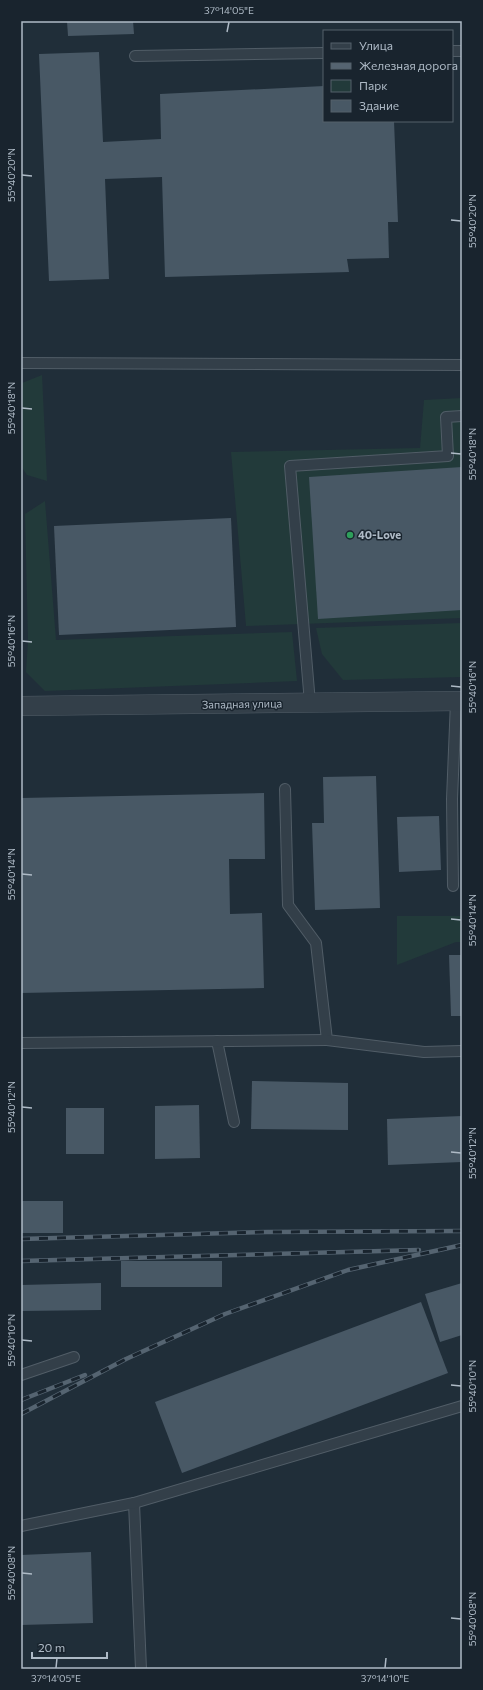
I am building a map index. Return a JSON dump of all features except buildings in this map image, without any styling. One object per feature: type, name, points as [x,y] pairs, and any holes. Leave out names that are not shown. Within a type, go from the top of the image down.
[{"type":"street","name":"Западная улица","points":[[21,706],[459,701]]},
{"type":"lane","points":[[135,56],[323,53]]},
{"type":"lane","points":[[21,363],[462,365]]},
{"type":"lane","points":[[310,703],[290,466],[448,456],[446,417],[462,416]]},
{"type":"lane","points":[[453,886],[452,799],[459,701]]},
{"type":"lane","points":[[285,788],[288,905],[316,943],[327,1040]]},
{"type":"lane","points":[[21,1043],[327,1040],[424,1052],[462,1051]]},
{"type":"lane","points":[[217,1041],[234,1122]]},
{"type":"lane","points":[[21,1375],[74,1356]]},
{"type":"lane","points":[[21,1526],[134,1503],[462,1406]]},
{"type":"lane","points":[[134,1503],[141,1669]]},
{"type":"green space","points":[[42,375],[47,481],[27,475],[21,466],[21,384]]},
{"type":"green space","name":"40-Love","points":[[462,398],[462,618],[246,626],[231,452],[420,448],[424,400]]},
{"type":"green space","points":[[45,501],[56,640],[292,632],[297,681],[45,691],[26,672],[28,641],[25,514]]},
{"type":"green space","points":[[462,623],[462,677],[343,680],[322,654],[316,628]]},
{"type":"green space","points":[[397,916],[462,916],[462,942],[456,942],[397,965]]},
{"type":"railway","points":[[21,1239],[267,1232],[462,1231]]},
{"type":"railway","points":[[21,1414],[126,1359],[225,1314],[348,1270],[462,1245]]},
{"type":"railway","points":[[21,1261],[419,1250]]},
{"type":"railway","points":[[21,1400],[85,1375]]},
{"type":"place","name":"40-Love","points":[[350,535]]}]
